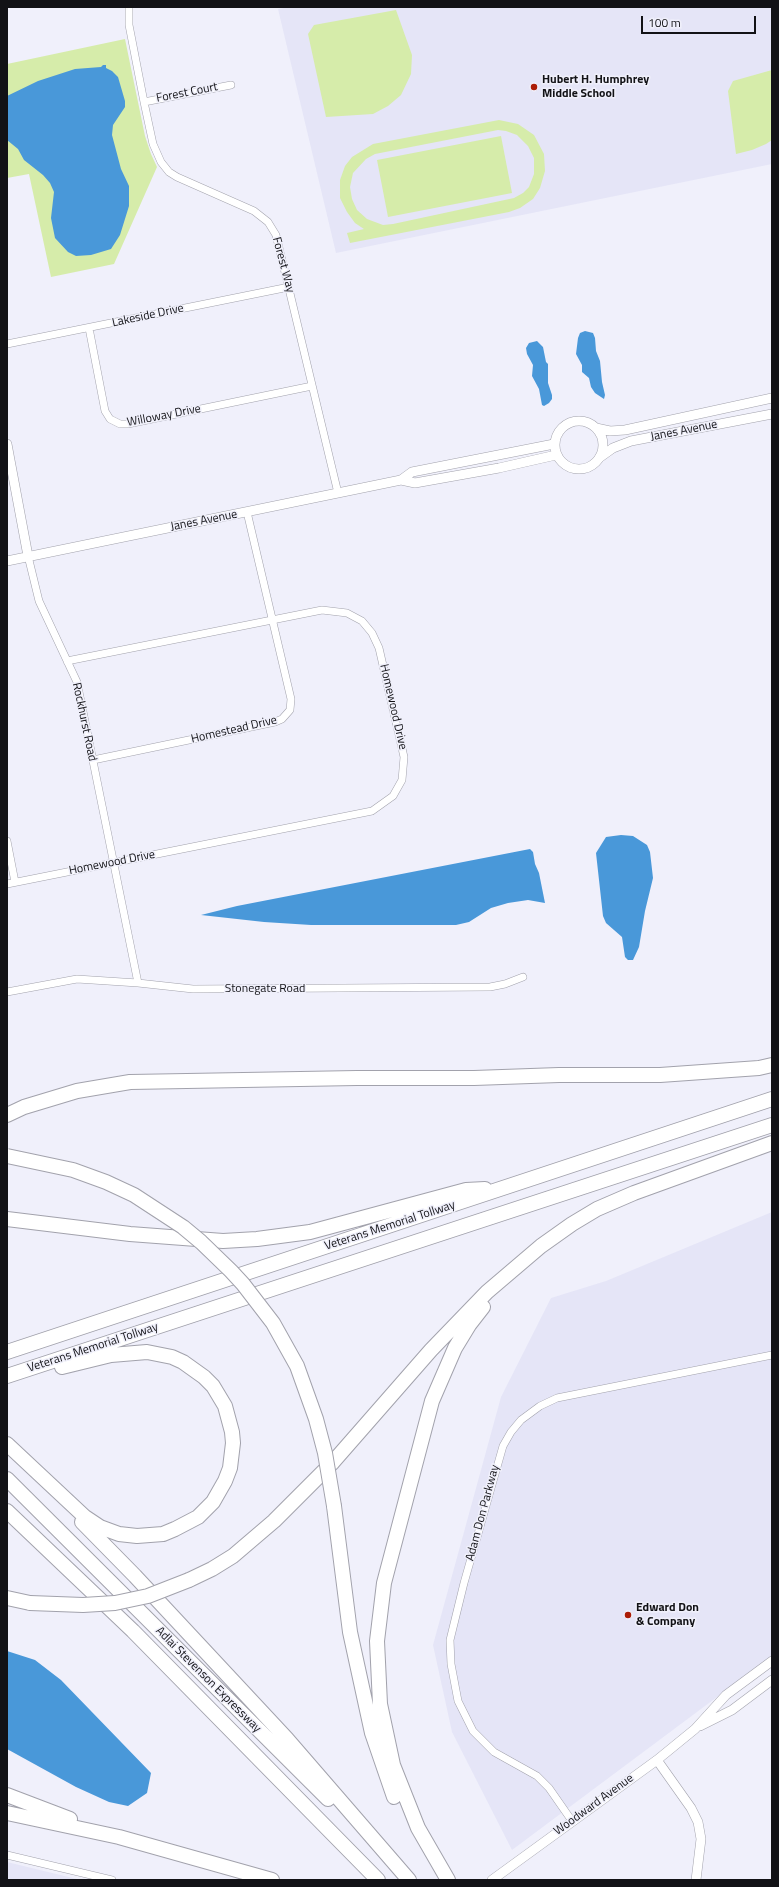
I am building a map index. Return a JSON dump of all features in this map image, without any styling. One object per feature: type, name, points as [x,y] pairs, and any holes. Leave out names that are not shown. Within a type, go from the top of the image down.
[{"type":"highway","points":[[7,1115],[24,1107],[77,1091],[130,1082],[357,1078],[474,1078],[559,1075],[660,1075],[758,1068],[772,1065]]},
{"type":"highway","name":"Veterans Memorial Tollway","points":[[7,1352],[772,1099]]},
{"type":"highway","name":"Veterans Memorial Tollway","points":[[7,1376],[772,1125]]},
{"type":"highway","points":[[7,1598],[30,1602],[77,1605],[115,1602],[148,1596],[212,1569],[233,1556],[274,1521],[333,1462],[431,1350],[482,1297],[524,1258],[572,1224],[597,1209],[634,1193],[772,1143]]},
{"type":"highway","points":[[7,1156],[73,1170],[106,1182],[134,1195],[184,1227],[201,1242],[243,1284],[273,1323],[297,1366],[316,1419],[325,1453],[334,1506],[350,1632],[372,1733],[383,1768],[398,1806],[426,1857],[442,1880]]},
{"type":"highway","points":[[7,1219],[130,1234],[223,1241],[258,1239],[310,1232],[466,1190],[501,1189]]},
{"type":"highway","points":[[448,1880],[418,1828],[392,1765],[383,1721],[378,1685],[377,1641],[379,1618],[386,1576],[427,1416],[437,1389],[455,1348],[470,1325],[524,1258]]},
{"type":"highway","points":[[7,1381],[112,1356],[147,1352],[172,1357],[192,1367],[213,1386],[225,1406],[233,1443],[230,1468],[226,1481],[207,1509],[198,1517],[163,1534],[136,1536],[120,1534],[85,1517],[7,1446]]},
{"type":"highway","points":[[7,1446],[135,1576],[287,1739],[409,1880]]},
{"type":"highway","name":"Adlai Stevenson Expressway","points":[[7,1479],[409,1880]]},
{"type":"highway","name":"Adlai Stevenson Expressway","points":[[7,1511],[133,1632],[378,1880]]},
{"type":"highway","points":[[7,1795],[119,1837]]},
{"type":"highway","points":[[7,1813],[119,1837],[272,1880]]},
{"type":"street","name":"Forest Way","points":[[129,7],[129,25],[144,102],[153,144],[161,162],[169,172],[177,177],[254,211],[265,219],[276,235],[338,493]]},
{"type":"street","name":"Forest Court","points":[[144,102],[231,85]]},
{"type":"street","name":"Lakeside Drive","points":[[7,344],[289,287]]},
{"type":"street","name":"Willoway Drive","points":[[89,328],[105,411],[110,419],[120,424],[128,424],[312,386]]},
{"type":"street","name":"Janes Avenue","points":[[401,480],[412,472],[554,444],[556,435],[567,423],[582,421],[596,428],[610,431],[625,430],[772,398]]},
{"type":"street","name":"Janes Avenue","points":[[7,560],[401,480],[415,483],[500,468],[556,455],[568,468],[577,470],[590,467],[613,448],[631,441],[772,414]]},
{"type":"street","points":[[596,428],[601,434],[603,442],[603,451],[600,458]]},
{"type":"street","name":"Rockhurst Road","points":[[7,444],[28,556],[39,601],[77,682],[138,983]]},
{"type":"street","points":[[554,444],[556,455]]},
{"type":"street","name":"Homestead Drive","points":[[93,760],[275,722],[282,719],[290,710],[291,699],[247,512]]},
{"type":"street","name":"Homewood Drive","points":[[7,884],[372,811],[393,796],[402,780],[404,757],[379,648],[372,634],[362,621],[347,613],[322,610],[67,662]]},
{"type":"street","points":[[7,841],[15,882]]},
{"type":"street","name":"Stonegate Road","points":[[7,992],[77,979],[138,983],[193,989],[490,987],[505,984],[524,977]]},
{"type":"street","name":"Adam Don Parkway","points":[[572,1821],[549,1788],[537,1776],[494,1752],[473,1732],[458,1701],[451,1664],[450,1650],[452,1633],[466,1576],[503,1446],[520,1420],[540,1406],[557,1398],[772,1355]]},
{"type":"street","name":"Woodward Avenue","points":[[492,1880],[657,1760],[695,1729],[726,1695],[772,1661]]},
{"type":"street","name":"Woodward Avenue","points":[[695,1729],[732,1710],[772,1680]]},
{"type":"street","points":[[657,1760],[691,1808],[698,1822],[701,1839],[696,1880]]},
{"type":"street","points":[[7,1855],[112,1880]]},
{"type":"shaded area","name":"Hubert H. Humphrey Middle School","points":[[289,7],[772,7],[772,164],[336,253],[278,9]]},
{"type":"shaded area","points":[[772,1212],[772,1656],[512,1850],[452,1732],[433,1645],[501,1397],[551,1298],[606,1281]]},
{"type":"shaded area","points":[[7,1862],[81,1880],[7,1880]]},
{"type":"green space","points":[[396,10],[412,55],[411,74],[401,95],[388,106],[373,114],[326,117],[308,34],[314,25]]},
{"type":"green space","points":[[125,39],[145,136],[157,167],[114,264],[51,277],[29,174],[7,178],[7,64]]},
{"type":"green space","points":[[772,70],[772,140],[752,150],[736,154],[728,91],[733,81]]},
{"type":"green space","points":[[499,120],[518,124],[534,135],[544,154],[545,171],[540,188],[533,199],[520,208],[509,212],[350,243],[347,233],[364,229],[355,223],[347,212],[340,198],[340,180],[345,166],[352,157],[373,144]],"holes":[[[498,130],[517,135],[528,146],[534,158],[534,174],[529,187],[523,193],[514,198],[383,225],[367,219],[357,210],[352,199],[350,187],[353,173],[366,159],[375,154]]]},
{"type":"green space","points":[[501,136],[512,193],[388,217],[377,160]]},
{"type":"water","points":[[106,65],[106,68],[118,77],[125,101],[125,107],[113,125],[112,135],[121,169],[129,186],[129,206],[120,235],[111,249],[91,255],[76,256],[68,252],[55,238],[51,218],[54,192],[50,183],[43,175],[24,160],[18,149],[7,140],[7,96],[38,81],[75,69],[101,67]]},
{"type":"water","points":[[585,331],[593,333],[595,338],[596,351],[600,361],[605,395],[604,399],[595,393],[591,387],[589,378],[582,372],[582,365],[576,354],[578,338],[580,333]]},
{"type":"water","points":[[537,341],[543,347],[546,362],[548,364],[548,383],[552,395],[552,399],[544,406],[542,405],[539,389],[532,376],[533,365],[527,354],[526,348],[529,343]]},
{"type":"water","points":[[621,835],[633,836],[647,845],[650,852],[653,878],[645,911],[639,947],[633,960],[628,960],[625,957],[622,937],[606,923],[603,916],[596,853],[606,837]]},
{"type":"water","points":[[530,849],[533,852],[535,864],[539,873],[545,903],[528,900],[508,903],[491,908],[469,922],[456,925],[311,925],[264,922],[201,915],[237,906]]},
{"type":"water","points":[[7,1651],[35,1660],[61,1680],[151,1773],[147,1793],[128,1806],[109,1802],[76,1787],[7,1749]]},
{"type":"place","name":"Hubert H. Humphrey Middle School","points":[[534,87]]},
{"type":"place","name":"Edward Don & Company","points":[[628,1615]]}]
